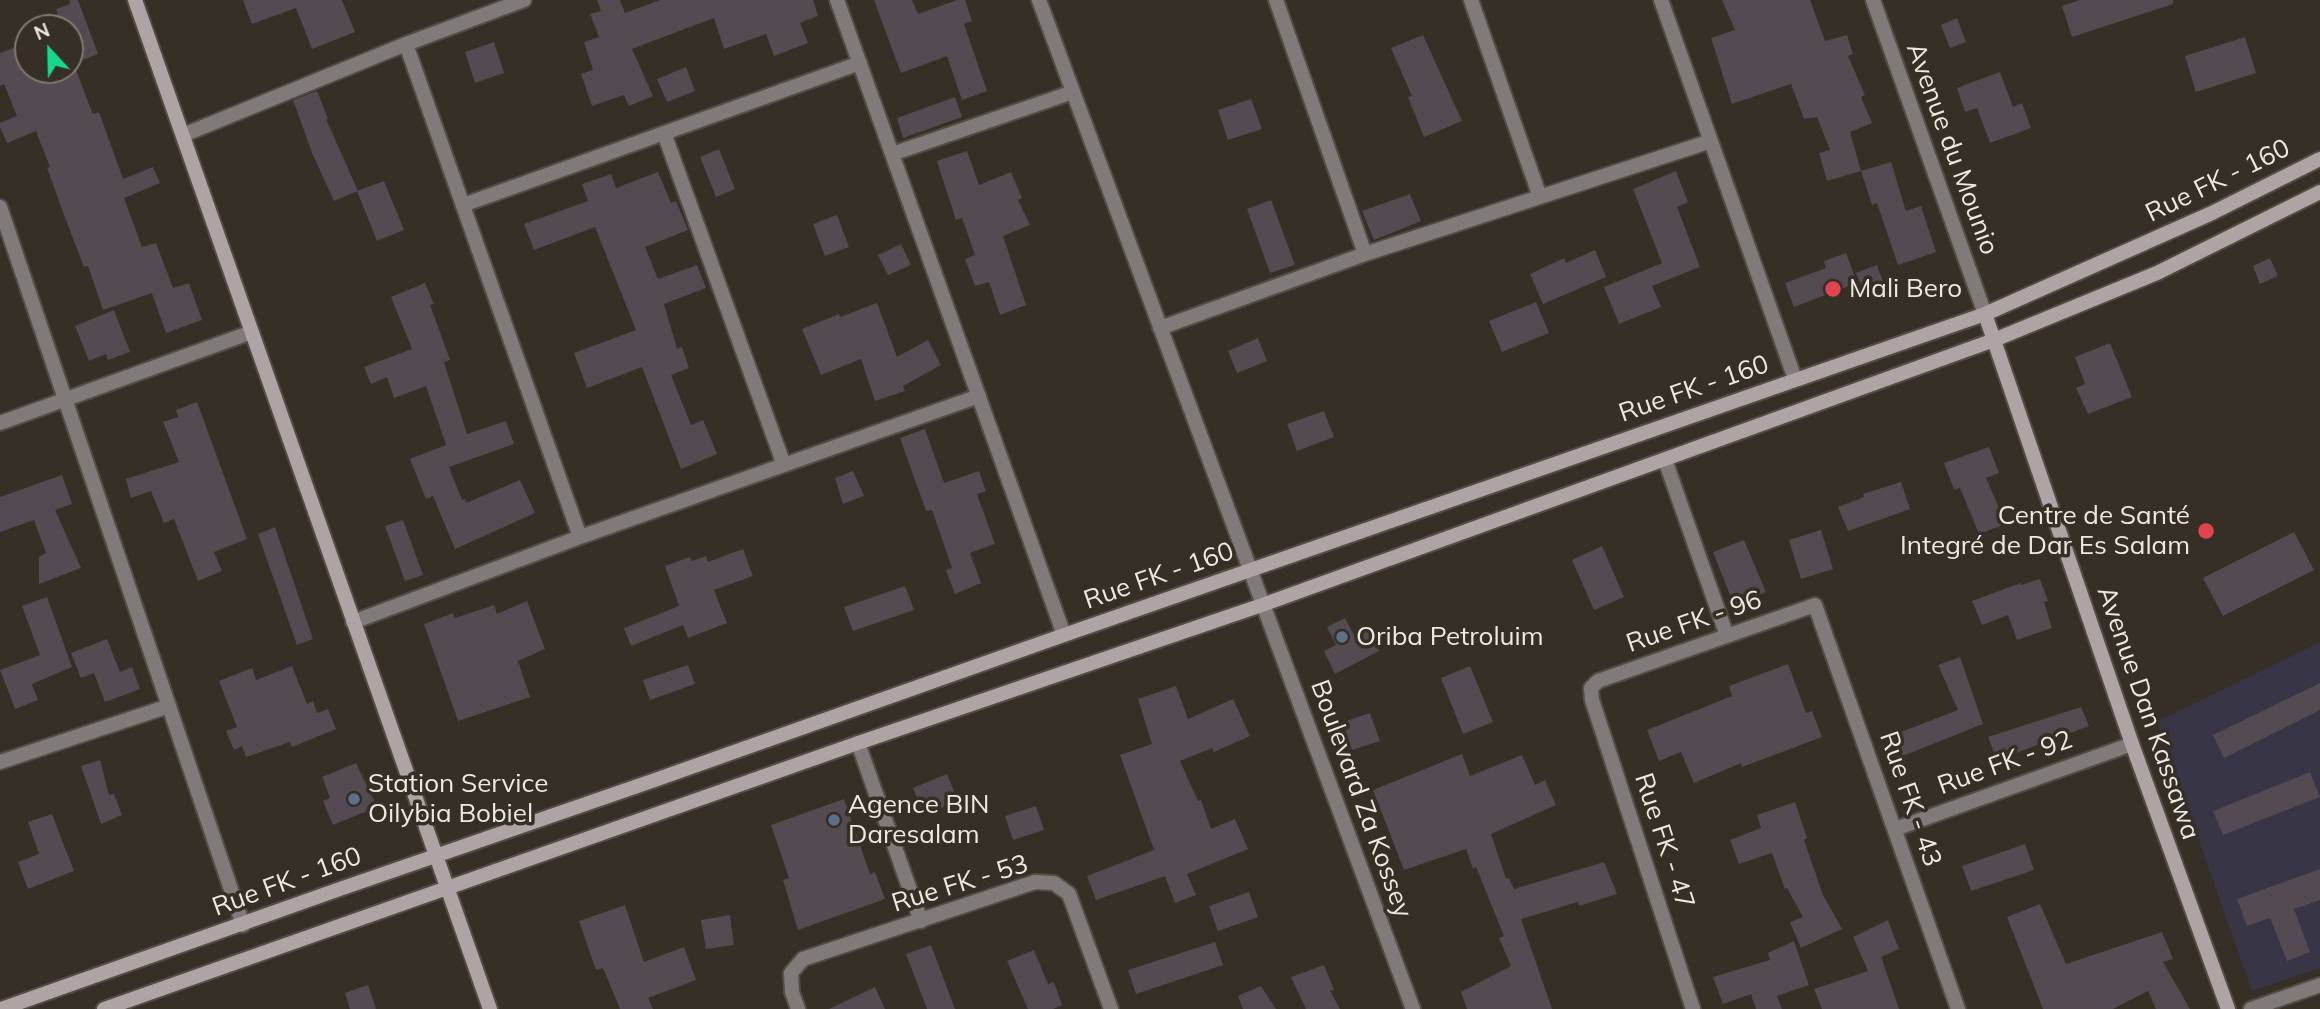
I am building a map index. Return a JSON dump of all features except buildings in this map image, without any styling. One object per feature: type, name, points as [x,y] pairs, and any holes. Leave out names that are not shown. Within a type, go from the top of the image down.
[{"type":"main road","points":[[135,0],[490,1009]]},
{"type":"main road","name":"Rue FK - 160","points":[[1,1009],[1984,314],[2178,229],[2320,159]]},
{"type":"main road","name":"Rue FK - 160","points":[[104,1009],[858,743],[1262,605],[1994,340],[2157,272],[2320,192]]},
{"type":"main road","name":"Avenue Dan Kassawa","points":[[1984,314],[2132,744],[2228,1009]]},
{"type":"street","points":[[183,135],[406,44],[524,0]]},
{"type":"street","points":[[837,0],[1064,635]]},
{"type":"street","name":"Boulevard Za Kossey","points":[[1039,0],[1413,1009]]},
{"type":"street","points":[[1276,0],[1365,254]]},
{"type":"street","points":[[1471,0],[1540,197]]},
{"type":"street","points":[[1661,0],[1795,379]]},
{"type":"street","name":"Avenue du Mounio","points":[[1873,0],[1984,314]]},
{"type":"street","points":[[406,44],[580,537]]},
{"type":"street","points":[[463,205],[860,63]]},
{"type":"street","points":[[892,154],[1073,92]]},
{"type":"street","points":[[664,133],[784,465]]},
{"type":"street","points":[[1160,328],[1365,254],[1711,141]]},
{"type":"street","points":[[1,213],[243,925]]},
{"type":"street","points":[[0,423],[252,332]]},
{"type":"street","points":[[354,622],[580,537],[979,396]]},
{"type":"street","points":[[1665,460],[1727,636]]},
{"type":"street","name":"Rue FK - 96","points":[[1591,688],[1598,681],[1815,605]]},
{"type":"street","name":"Rue FK - 43","points":[[1815,605],[1958,1009]]},
{"type":"street","name":"Rue FK - 47","points":[[1591,688],[1592,700],[1693,1009]]},
{"type":"street","points":[[0,761],[169,706]]},
{"type":"street","points":[[858,743],[920,921]]},
{"type":"street","name":"Rue FK - 92","points":[[1895,829],[2132,744]]},
{"type":"street","name":"Rue FK - 53","points":[[798,1009],[792,992],[792,973],[803,959],[1035,882],[1054,883],[1069,894],[1111,1009]]},
{"type":"street","points":[[2251,1009],[2320,985]]},
{"type":"shaded area","points":[[2320,642],[2320,968],[2252,991],[2157,722]]},
{"type":"place","name":"Mali Bero","points":[[1833,289]]},
{"type":"place","name":"Centre de Santé Integré de Dar Es Salam","points":[[2206,531]]},
{"type":"place","name":"Oriba Petroluim","points":[[1342,637]]},
{"type":"place","name":"Station Service Oilybia Bobiel","points":[[354,799]]},
{"type":"place","name":"Agence BIN Daresalam","points":[[834,820]]}]
